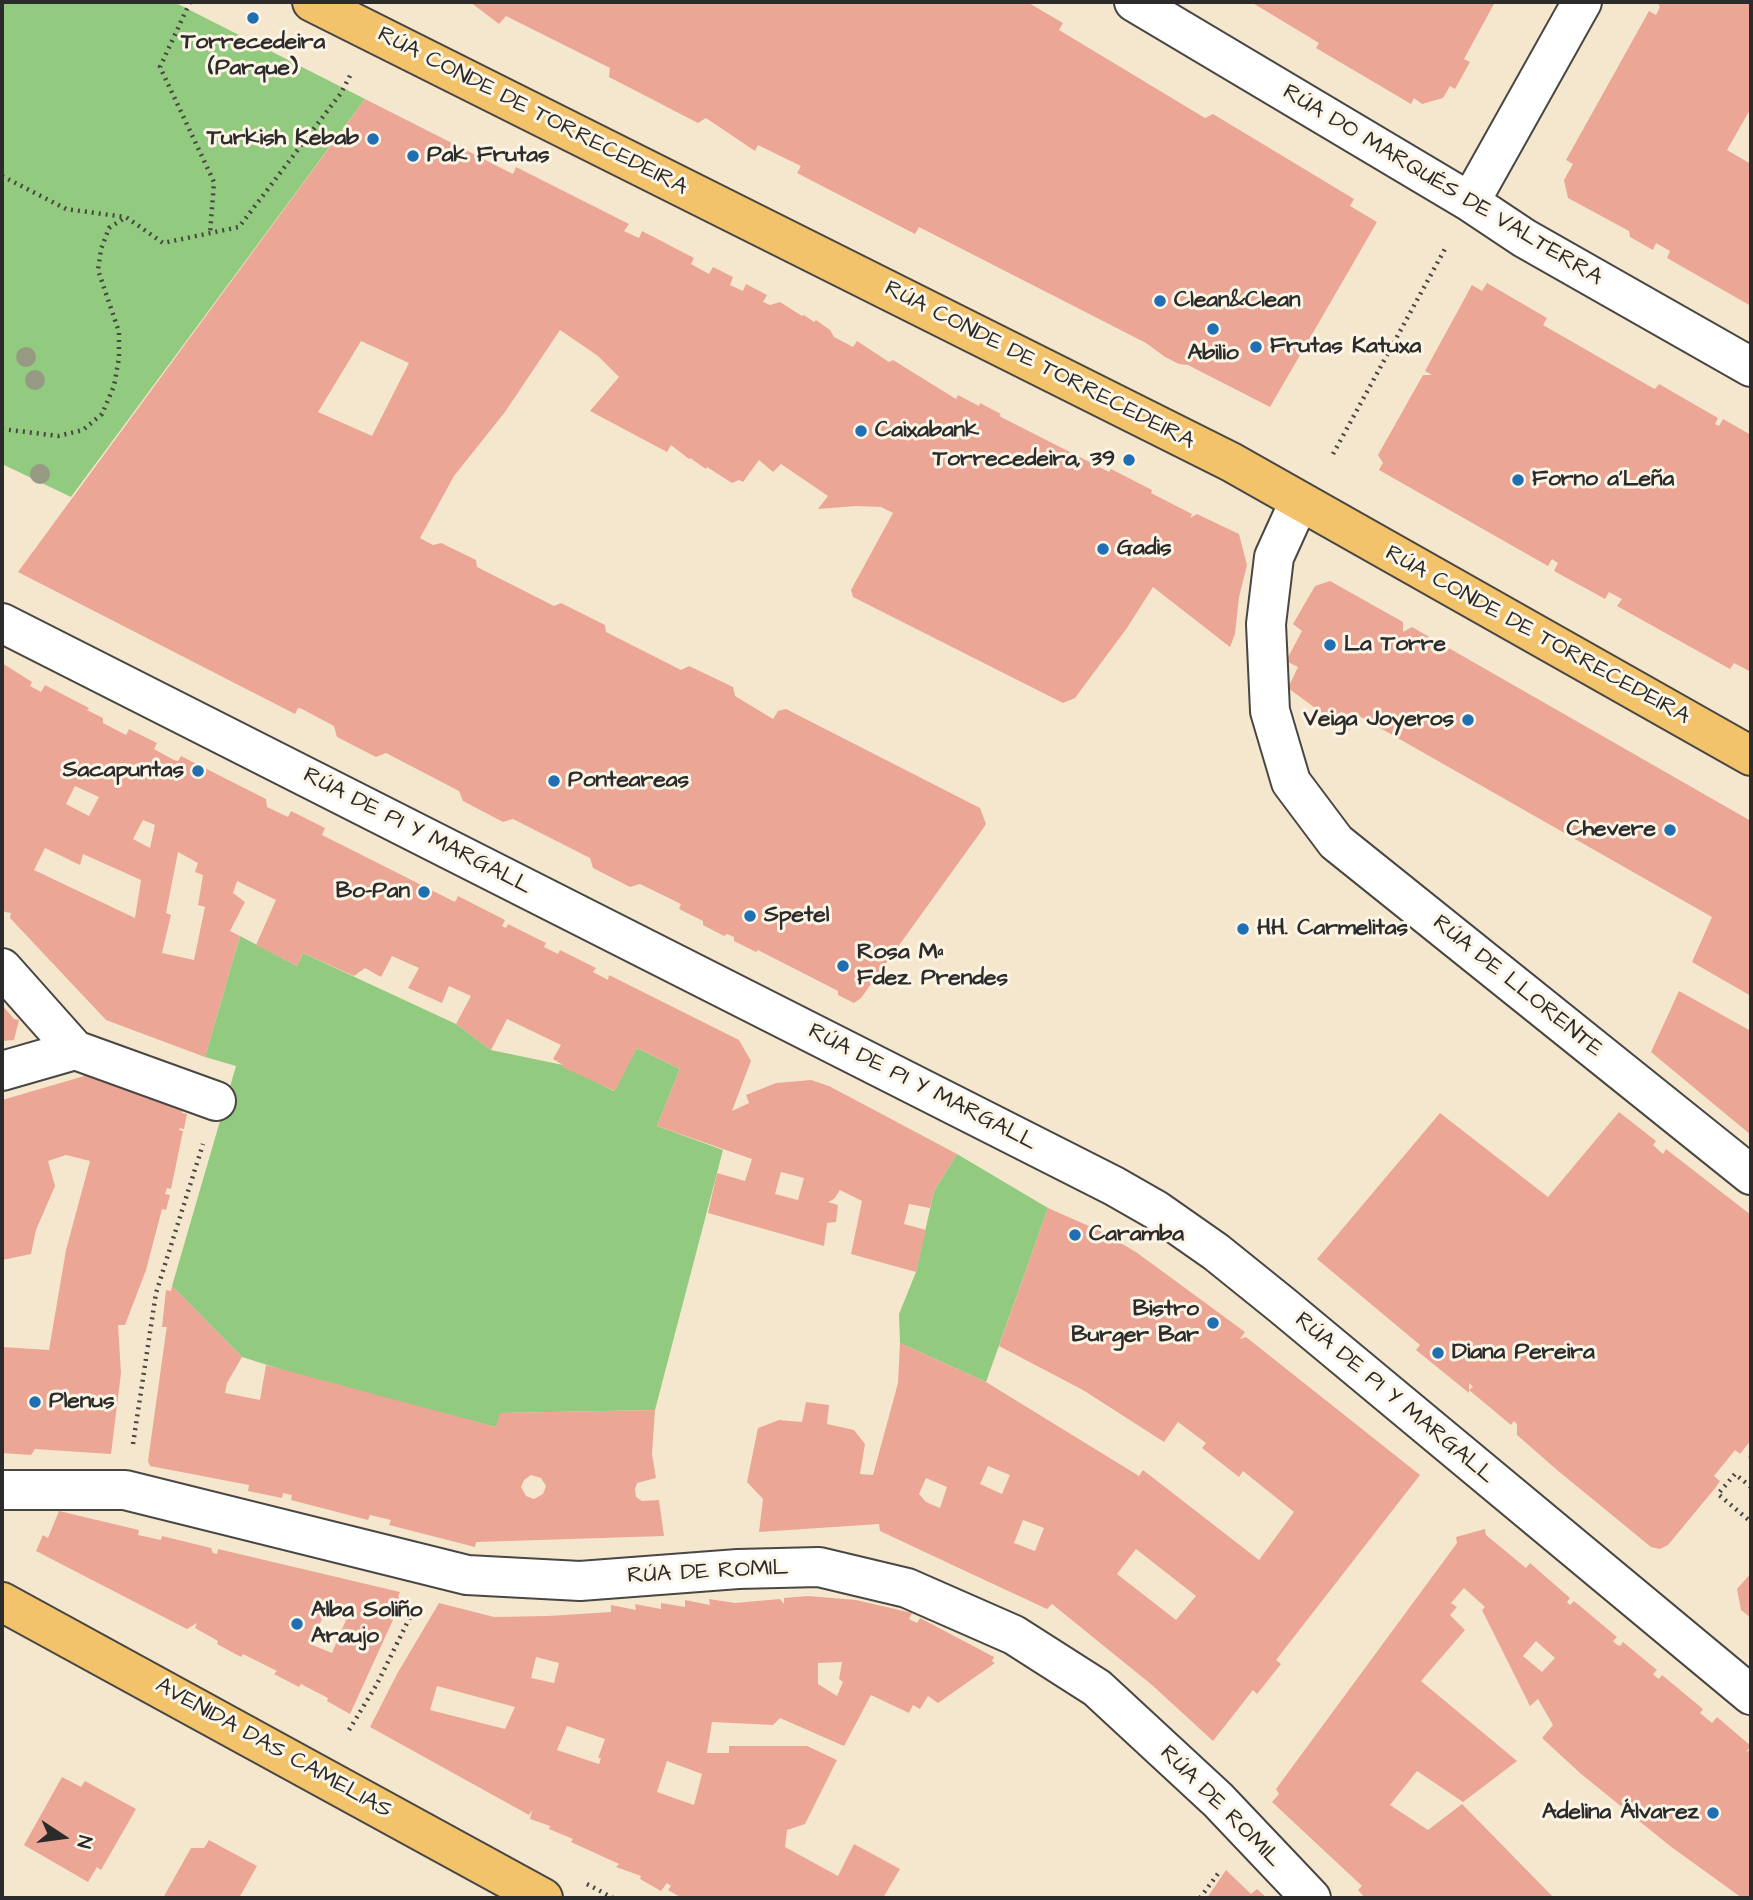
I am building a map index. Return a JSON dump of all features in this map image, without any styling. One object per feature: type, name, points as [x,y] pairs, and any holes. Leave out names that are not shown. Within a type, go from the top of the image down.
[{"type":"main road","name":"RÚA CONDE DE TORRECEDEIRA","points":[[312,2],[1231,462],[1751,756]]},
{"type":"main road","name":"AVENIDA DAS CAMELIAS","points":[[2,1602],[543,1898]]},
{"type":"street","name":"RÚA DO MARQUÉS DE VALTERRA","points":[[1134,2],[1470,202],[1524,238],[1751,367]]},
{"type":"street","points":[[1470,202],[1582,2]]},
{"type":"street","name":"RÚA DE LLORENTE","points":[[1299,502],[1274,557],[1266,624],[1270,711],[1291,782],[1336,842],[1751,1175]]},
{"type":"street","name":"RÚA DE PI Y MARGALL","points":[[2,624],[1077,1167],[1156,1210],[1216,1252],[1283,1306],[1751,1695]]},
{"type":"street","points":[[2,968],[75,1050],[216,1101]]},
{"type":"street","points":[[2,1071],[75,1050]]},
{"type":"street","name":"RÚA DE ROMIL","points":[[2,1490],[125,1490],[467,1575],[580,1581],[738,1569],[819,1567],[907,1588],[1014,1635],[1097,1688],[1218,1800],[1311,1898]]},
{"type":"path","points":[[190,2],[160,66],[214,182],[210,234]]},
{"type":"path","points":[[2,176],[66,209],[126,218],[163,243],[239,227],[341,93],[352,71]]},
{"type":"path","points":[[2,429],[58,436],[83,430],[102,414],[114,386],[119,358],[119,332],[98,271],[101,249],[109,228],[126,218]]},
{"type":"path","points":[[1333,454],[1446,247]]},
{"type":"path","points":[[132,1450],[156,1293],[204,1140]]},
{"type":"path","points":[[1751,1487],[1735,1474],[1718,1494],[1751,1522]]},
{"type":"path","points":[[349,1730],[377,1684],[416,1604]]},
{"type":"path","points":[[1200,1898],[1223,1868]]},
{"type":"green space","points":[[2,2],[174,2],[365,99],[71,497],[2,464]]},
{"type":"green space","points":[[240,936],[297,966],[303,953],[456,1024],[491,1050],[563,1065],[614,1091],[637,1048],[680,1069],[657,1126],[723,1150],[655,1410],[501,1413],[496,1427],[315,1380],[242,1357],[172,1286],[236,1066],[205,1057]]},
{"type":"green space","points":[[957,1154],[1048,1208],[986,1382],[900,1343],[899,1314],[916,1272],[934,1191]]},
{"type":"building","points":[[470,2],[1027,2],[1063,23],[1059,30],[1205,118],[1213,114],[1354,199],[1350,206],[1377,222],[1270,407],[1188,365],[1165,357],[1146,343],[919,227],[915,234],[797,173],[801,166],[758,145],[755,151],[706,118],[698,123],[609,77],[610,68],[506,16],[499,24]]},
{"type":"building","points":[[1251,2],[1495,2],[1464,59],[1470,62],[1455,89],[1450,86],[1443,98],[1422,104],[1414,98],[1411,104],[1316,48],[1319,43]]},
{"type":"building","points":[[1657,2],[1751,2],[1751,108],[1727,150],[1751,164],[1751,306],[1667,258],[1670,251],[1656,243],[1653,250],[1630,237],[1629,231],[1568,198],[1564,180],[1573,164],[1566,160],[1649,11],[1656,15],[1660,7]]},
{"type":"building","points":[[365,99],[513,174],[516,167],[629,224],[624,231],[639,238],[642,231],[694,258],[691,264],[709,274],[713,267],[733,277],[730,285],[743,291],[746,284],[767,295],[763,302],[770,305],[780,302],[814,322],[816,320],[830,330],[834,337],[853,347],[857,341],[956,399],[958,395],[979,406],[980,403],[1001,414],[999,416],[1109,472],[1111,469],[1192,514],[1190,518],[1197,514],[1239,534],[1247,565],[1239,597],[1235,634],[1230,647],[1153,587],[1127,628],[1075,698],[1063,703],[853,597],[851,590],[893,513],[881,507],[818,509],[828,496],[781,464],[773,472],[759,460],[743,482],[739,480],[732,483],[689,459],[671,445],[667,452],[590,411],[619,377],[598,356],[560,330],[505,412],[454,476],[420,538],[433,545],[441,543],[476,560],[477,567],[554,606],[561,603],[605,625],[606,632],[681,670],[689,666],[733,687],[735,696],[773,719],[778,711],[786,709],[980,808],[986,824],[861,998],[854,1003],[838,995],[838,991],[758,950],[756,952],[734,941],[734,937],[727,934],[724,936],[703,925],[703,921],[679,909],[681,904],[640,884],[630,887],[593,868],[590,858],[513,819],[503,822],[463,801],[459,791],[386,753],[376,757],[337,737],[334,726],[302,709],[298,708],[295,714],[18,572]],"holes":[[[361,341],[409,363],[372,436],[318,412]]]},
{"type":"building","points":[[1487,283],[1547,318],[1543,325],[1651,387],[1655,389],[1659,384],[1718,418],[1715,424],[1719,426],[1723,419],[1751,435],[1751,672],[1734,663],[1730,669],[1617,606],[1622,599],[1609,592],[1605,599],[1554,571],[1558,563],[1552,559],[1548,566],[1379,470],[1383,463],[1378,455],[1423,375],[1432,375],[1425,371],[1472,285],[1482,291]]},
{"type":"building","points":[[1330,581],[1403,622],[1403,632],[1412,627],[1751,821],[1751,996],[1692,962],[1712,917],[1359,716],[1348,732],[1288,688],[1298,667],[1286,661],[1302,631],[1293,624],[1315,586]]},
{"type":"building","points":[[2,663],[32,682],[30,686],[41,692],[45,685],[89,708],[87,710],[103,718],[103,723],[126,735],[129,729],[157,743],[154,749],[174,760],[178,761],[181,756],[266,799],[267,807],[288,817],[291,811],[325,828],[322,835],[455,902],[458,896],[505,920],[502,926],[506,928],[508,924],[546,943],[544,947],[558,954],[560,950],[596,968],[593,972],[608,980],[609,975],[739,1040],[751,1061],[732,1111],[749,1103],[746,1095],[776,1083],[811,1080],[829,1086],[957,1154],[934,1191],[930,1208],[909,1204],[904,1224],[926,1230],[916,1272],[851,1254],[862,1201],[840,1190],[834,1199],[828,1202],[838,1205],[836,1222],[827,1223],[824,1246],[708,1213],[717,1173],[745,1181],[752,1159],[657,1126],[680,1069],[637,1048],[615,1091],[562,1067],[563,1065],[553,1059],[561,1045],[507,1019],[491,1050],[456,1024],[471,996],[449,986],[442,1003],[408,988],[419,968],[392,956],[381,977],[365,968],[354,976],[303,953],[297,966],[256,945],[276,900],[237,881],[233,893],[245,902],[230,931],[240,936],[205,1057],[106,1020],[10,918],[11,913],[2,909]],"holes":[[[75,786],[99,797],[89,816],[66,804]],[[143,820],[155,825],[150,848],[133,839]],[[45,848],[80,865],[83,854],[141,880],[135,918],[34,870]],[[178,852],[198,863],[195,872],[203,875],[198,905],[205,907],[194,960],[162,953],[171,915],[166,913]],[[781,1172],[804,1178],[798,1200],[775,1194]]]},
{"type":"building","points":[[1679,991],[1751,1031],[1751,1135],[1651,1052]]},
{"type":"building","points":[[2,1005],[14,1019],[19,1020],[14,1040],[2,1041]]},
{"type":"building","points":[[98,1072],[184,1106],[182,1113],[187,1114],[184,1129],[179,1130],[183,1131],[171,1189],[167,1188],[165,1194],[170,1195],[166,1210],[162,1209],[146,1270],[125,1325],[118,1325],[121,1373],[111,1454],[35,1449],[31,1455],[2,1453],[2,1347],[49,1350],[66,1250],[90,1161],[66,1155],[48,1161],[55,1186],[36,1230],[31,1254],[2,1260],[2,1100]]},
{"type":"building","points":[[1619,1112],[1656,1141],[1653,1145],[1663,1154],[1666,1149],[1751,1215],[1751,1440],[1740,1454],[1735,1450],[1714,1476],[1720,1481],[1716,1487],[1668,1545],[1660,1549],[1651,1547],[1517,1435],[1517,1424],[1514,1421],[1511,1425],[1469,1390],[1469,1393],[1416,1350],[1420,1345],[1317,1259],[1440,1113],[1548,1197]]},
{"type":"building","points":[[1048,1208],[1098,1230],[1136,1252],[1245,1332],[1240,1339],[1246,1337],[1420,1475],[1276,1660],[1281,1664],[1257,1694],[1253,1690],[1213,1741],[1152,1685],[1052,1604],[1047,1609],[880,1531],[879,1524],[759,1532],[763,1499],[747,1482],[758,1428],[779,1420],[802,1422],[806,1402],[829,1405],[827,1424],[854,1430],[865,1444],[860,1474],[873,1475],[898,1383],[900,1343],[986,1382],[1139,1476],[1143,1470],[1259,1560],[1294,1512],[1243,1471],[1239,1477],[1202,1448],[1206,1443],[1178,1422],[1164,1442],[1083,1390],[999,1346]],"holes":[[[988,1466],[1010,1475],[1002,1494],[980,1484]],[[926,1478],[947,1487],[940,1508],[926,1502],[919,1494]],[[1023,1520],[1044,1528],[1035,1551],[1014,1543]],[[1136,1549],[1196,1596],[1176,1620],[1117,1574]]]},
{"type":"building","points":[[172,1286],[242,1357],[227,1383],[225,1393],[260,1400],[266,1365],[496,1427],[500,1413],[655,1410],[652,1454],[656,1478],[637,1483],[635,1489],[636,1497],[642,1501],[659,1500],[664,1536],[476,1542],[475,1547],[389,1525],[391,1520],[370,1515],[368,1520],[291,1500],[292,1495],[283,1493],[282,1498],[248,1491],[249,1485],[150,1466],[148,1461],[167,1327],[162,1327],[166,1290],[171,1291]],"holes":[[[531,1475],[541,1478],[546,1486],[543,1494],[534,1499],[526,1496],[521,1487],[524,1480]]]},
{"type":"building","points":[[59,1511],[139,1530],[138,1535],[161,1540],[162,1536],[211,1548],[213,1553],[217,1554],[218,1549],[400,1592],[398,1597],[403,1598],[350,1714],[327,1701],[328,1698],[274,1674],[277,1671],[217,1644],[218,1641],[195,1628],[197,1623],[187,1629],[36,1551],[43,1535],[48,1538]],"holes":[[[325,1613],[346,1620],[332,1653],[310,1644]]]},
{"type":"building","points":[[1485,1529],[1486,1535],[1526,1568],[1530,1563],[1570,1598],[1567,1602],[1570,1605],[1574,1601],[1617,1637],[1613,1641],[1616,1644],[1620,1646],[1623,1642],[1657,1670],[1653,1674],[1656,1677],[1659,1679],[1662,1675],[1703,1709],[1700,1713],[1712,1723],[1717,1717],[1751,1746],[1746,1752],[1751,1750],[1751,1898],[1742,1898],[1670,1846],[1580,1773],[1542,1738],[1553,1725],[1538,1699],[1530,1706],[1482,1610],[1485,1607],[1464,1588],[1451,1603],[1457,1607],[1450,1615],[1465,1630],[1421,1681],[1517,1761],[1463,1802],[1417,1771],[1390,1805],[1428,1830],[1462,1804],[1554,1898],[1365,1898],[1358,1890],[1362,1886],[1272,1802],[1279,1794],[1276,1789],[1457,1543],[1456,1537]],"holes":[[[1536,1641],[1555,1658],[1542,1672],[1523,1656]]]},
{"type":"building","points":[[1751,1573],[1751,1618],[1741,1610],[1737,1589]]},
{"type":"building","points":[[808,1596],[856,1600],[912,1613],[909,1619],[917,1623],[920,1618],[994,1657],[992,1661],[995,1663],[938,1703],[928,1696],[920,1709],[913,1705],[909,1713],[871,1695],[844,1746],[780,1718],[773,1725],[712,1722],[707,1753],[729,1753],[729,1746],[807,1746],[837,1760],[805,1824],[787,1830],[785,1847],[838,1876],[854,1844],[900,1869],[883,1898],[682,1898],[668,1890],[671,1886],[667,1883],[661,1891],[640,1879],[641,1876],[616,1867],[619,1864],[571,1842],[573,1839],[549,1829],[550,1826],[530,1819],[532,1810],[529,1815],[370,1727],[397,1674],[439,1603],[494,1617],[611,1612],[611,1605],[636,1610],[635,1604],[661,1609],[661,1603],[685,1607],[685,1600],[710,1605],[709,1599],[735,1603],[780,1599],[784,1604],[784,1598]],"holes":[[[536,1657],[559,1663],[554,1683],[531,1678]],[[842,1662],[839,1679],[843,1682],[837,1696],[818,1684],[818,1663]],[[437,1686],[515,1707],[505,1729],[430,1710]],[[567,1726],[605,1739],[598,1758],[601,1758],[599,1764],[557,1750]],[[667,1761],[702,1774],[694,1805],[657,1792]]]},
{"type":"building","points":[[62,1777],[81,1787],[85,1781],[136,1809],[101,1870],[97,1867],[88,1882],[24,1845]]},
{"type":"building","points":[[209,1840],[257,1866],[239,1898],[163,1898],[191,1848],[204,1848]]},
{"type":"building","points":[[1226,1870],[1251,1894],[1257,1889],[1267,1898],[1207,1898]]},
{"type":"place","name":"Torrecedeira (Parque)","points":[[253,18]]},
{"type":"place","name":"Turkish Kebab","points":[[373,139]]},
{"type":"place","name":"Pak Frutas","points":[[413,156]]},
{"type":"place","name":"Clean&Clean","points":[[1160,301]]},
{"type":"place","name":"Abilio","points":[[1213,329]]},
{"type":"place","name":"Frutas Katuxa","points":[[1256,347]]},
{"type":"place","name":"Caixabank","points":[[861,431]]},
{"type":"place","name":"Torrecedeira, 39","points":[[1129,460]]},
{"type":"place","name":"Forno a'Leña","points":[[1518,480]]},
{"type":"place","name":"Gadis","points":[[1103,549]]},
{"type":"place","name":"La Torre","points":[[1330,645]]},
{"type":"place","name":"Veiga Joyeros","points":[[1468,720]]},
{"type":"place","name":"Sacapuntas","points":[[198,771]]},
{"type":"place","name":"Ponteareas","points":[[554,781]]},
{"type":"place","name":"Chevere","points":[[1670,830]]},
{"type":"place","name":"Bo-Pan","points":[[424,892]]},
{"type":"place","name":"Spetel","points":[[750,916]]},
{"type":"place","name":"HH. Carmelitas","points":[[1243,929]]},
{"type":"place","name":"Rosa Mª Fdez. Prendes","points":[[843,966]]},
{"type":"place","name":"Caramba","points":[[1075,1235]]},
{"type":"place","name":"Bistro Burger Bar","points":[[1213,1323]]},
{"type":"place","name":"Diana Pereira","points":[[1438,1353]]},
{"type":"place","name":"Plenus","points":[[35,1402]]},
{"type":"place","name":"Alba Soliño Araujo","points":[[297,1624]]},
{"type":"place","name":"Adelina Álvarez","points":[[1713,1813]]}]
